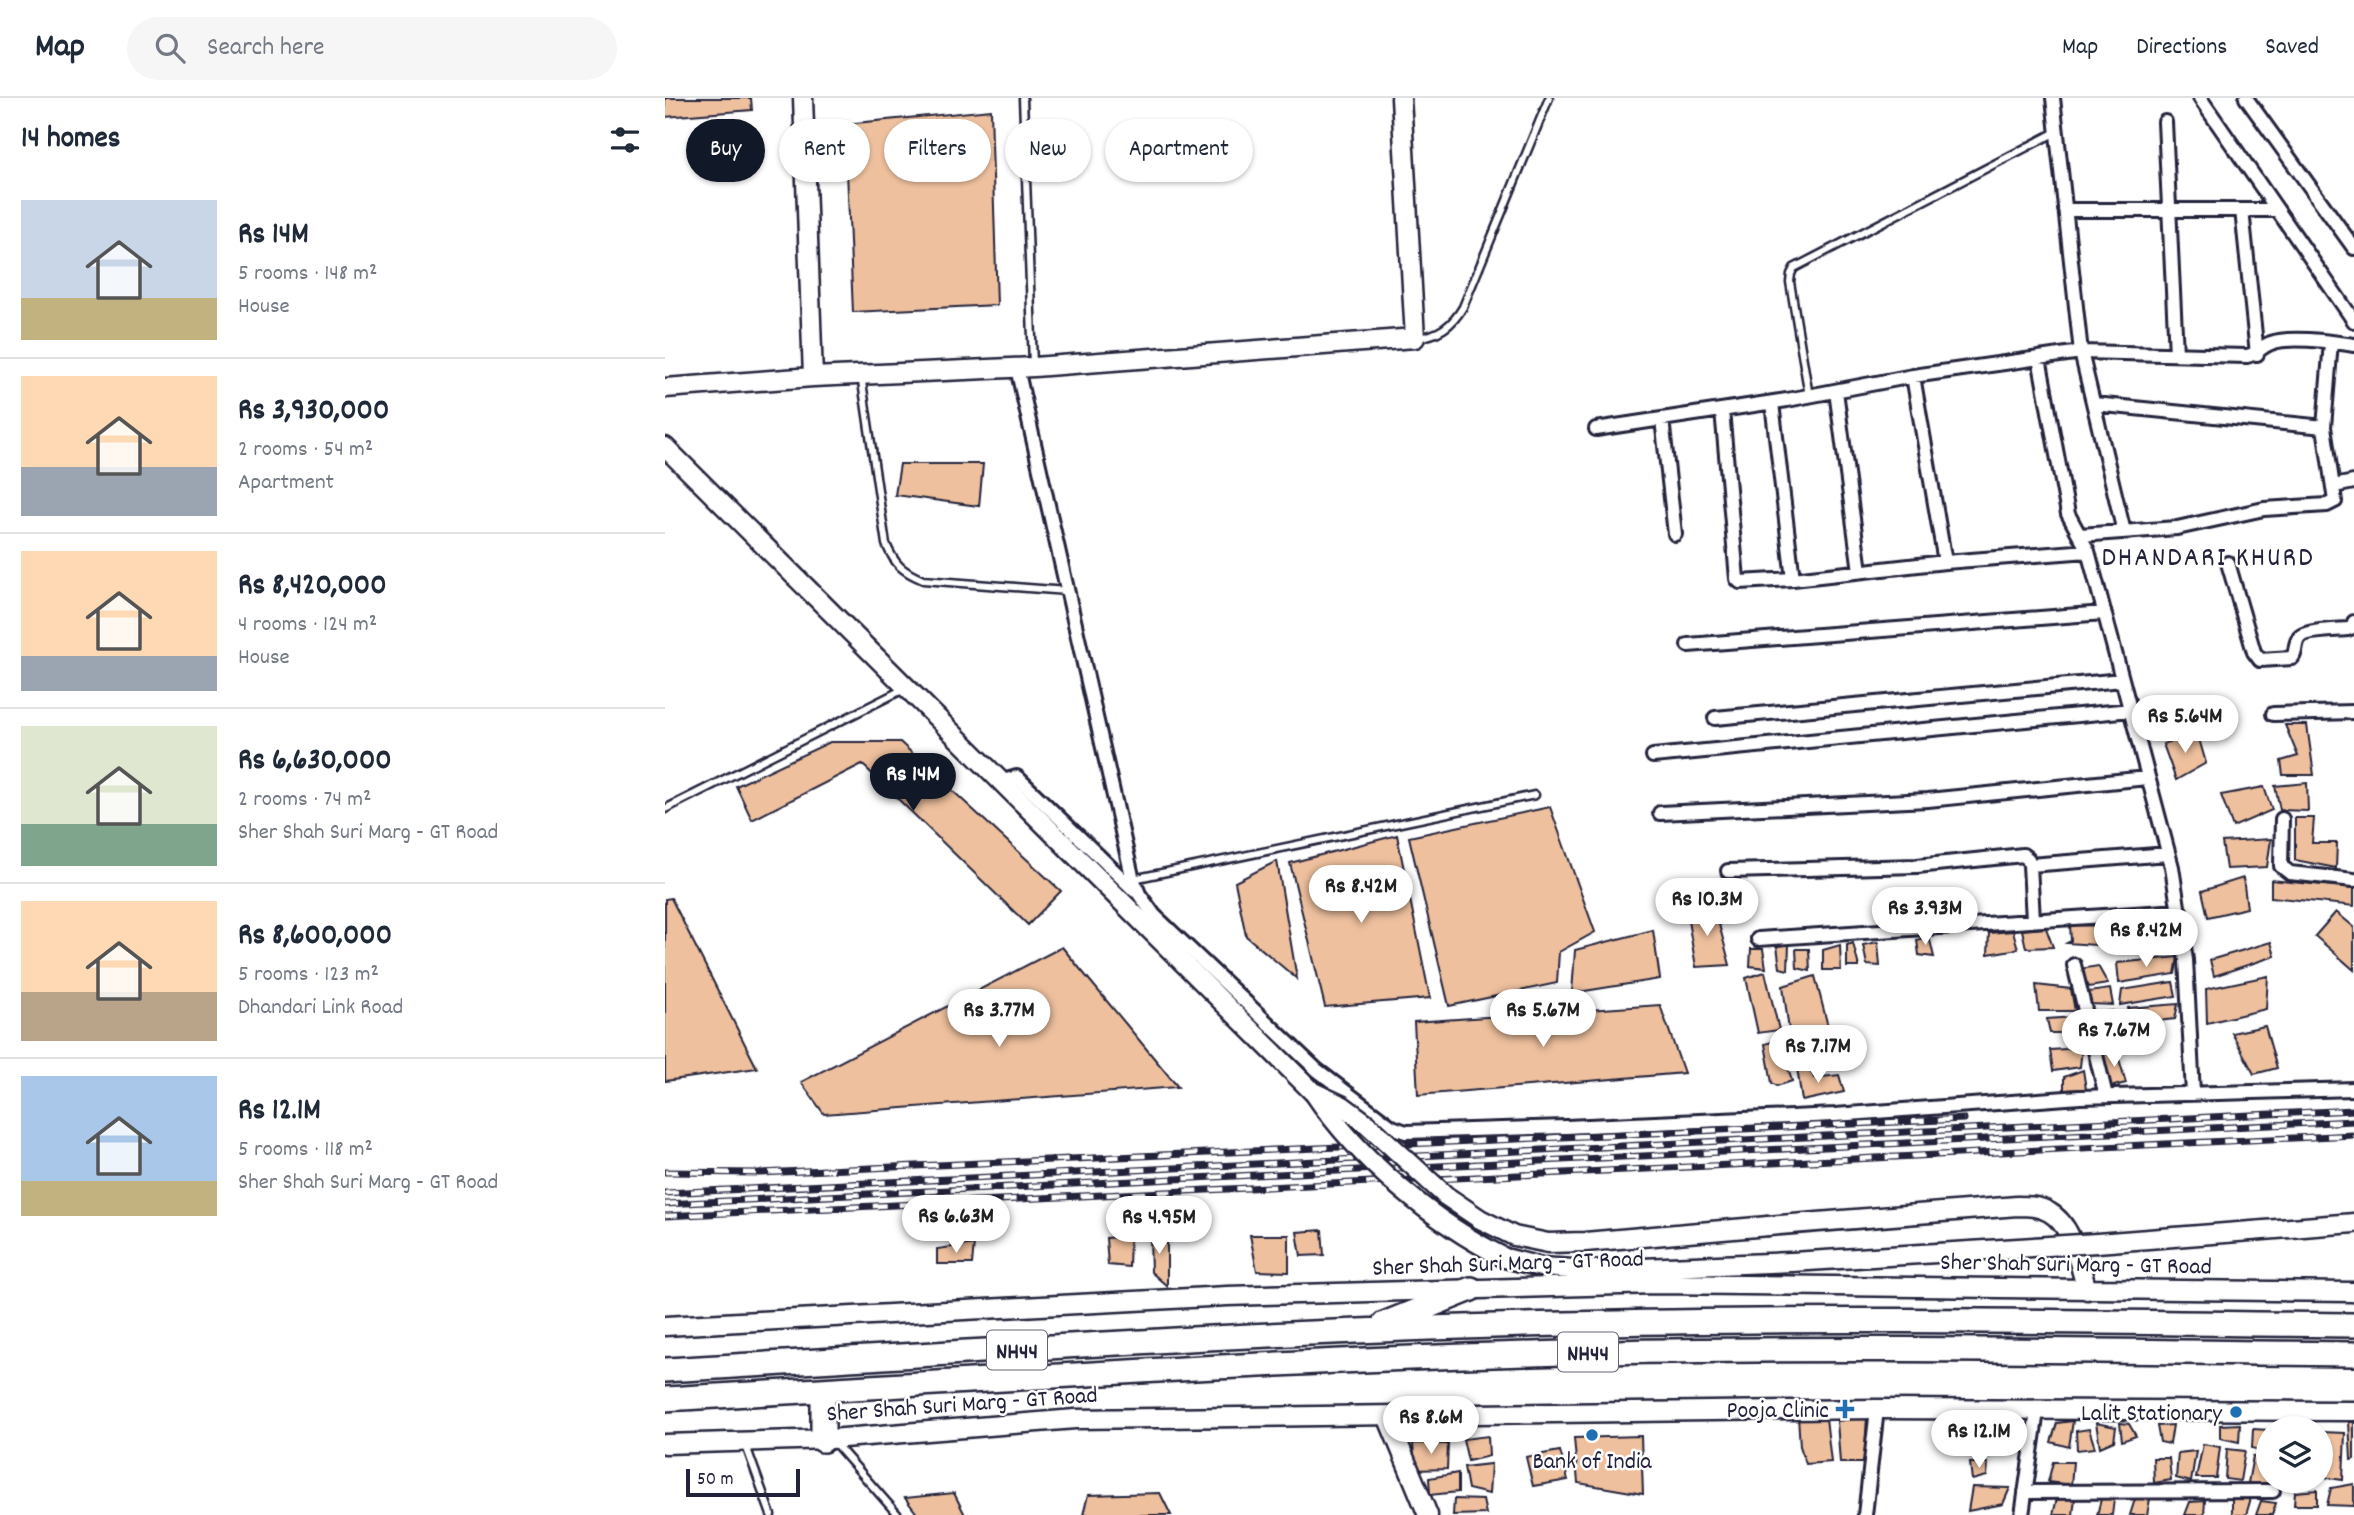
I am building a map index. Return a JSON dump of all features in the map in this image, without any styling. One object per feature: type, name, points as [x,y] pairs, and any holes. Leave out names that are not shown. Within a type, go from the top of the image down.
[{"type":"highway","points":[[1369,1330],[1471,1289]]},
{"type":"highway","name":"NH44","points":[[665,1370],[1369,1330],[1566,1324],[1781,1321],[2354,1325]]},
{"type":"highway","name":"Sher Shah Suri Marg - GT Road","points":[[823,1390],[1355,1359],[1581,1352],[1998,1350],[2354,1354]]},
{"type":"highway","points":[[823,1390],[827,1440]]},
{"type":"highway","name":"NH44","points":[[665,1399],[823,1390]]},
{"type":"street","points":[[803,98],[813,377]]},
{"type":"street","points":[[665,388],[813,377],[1025,367],[1415,338],[1401,98]]},
{"type":"street","points":[[2053,98],[2081,352],[2124,532]]},
{"type":"street","points":[[2200,98],[2354,321]]},
{"type":"street","points":[[2246,98],[2354,248]]},
{"type":"street","points":[[2165,122],[2176,354]]},
{"type":"street","points":[[2065,210],[2276,210]]},
{"type":"street","points":[[2242,210],[2257,354]]},
{"type":"street","points":[[1596,429],[1722,411],[1913,376],[2081,352],[2248,356],[2257,354],[2270,343],[2282,341],[2354,345]]},
{"type":"street","points":[[2080,536],[2177,528],[2264,509],[2327,505],[2335,501],[2324,427],[2331,342]]},
{"type":"street","points":[[2039,358],[2066,505],[2072,523],[2088,551],[2168,854],[2180,911],[2186,960],[2193,1094]]},
{"type":"street","points":[[1025,367],[1067,591],[1133,879],[1139,894]]},
{"type":"street","points":[[1913,376],[1945,562]]},
{"type":"street","points":[[1836,391],[1860,571]]},
{"type":"street","points":[[1772,402],[1793,579]]},
{"type":"street","points":[[2094,404],[2324,427]]},
{"type":"street","points":[[1722,411],[1737,579],[1742,582],[2088,551]]},
{"type":"street","points":[[1662,419],[1675,534]]},
{"type":"street","points":[[668,451],[1313,1092],[1347,1136],[1407,1193],[1444,1222],[1472,1242],[1505,1258],[1541,1267],[1590,1270],[1792,1262],[2097,1243],[2354,1223]]},
{"type":"street","points":[[2334,486],[2354,482]]},
{"type":"street","points":[[2228,563],[2254,652],[2260,660],[2292,658],[2295,656],[2297,640],[2304,634],[2348,629],[2353,627],[2354,622]]},
{"type":"street","points":[[1688,645],[2104,613]]},
{"type":"street","points":[[1715,718],[2122,680]]},
{"type":"street","points":[[1653,756],[2131,710]]},
{"type":"street","points":[[2273,714],[2354,712]]},
{"type":"street","points":[[1000,782],[1017,777],[1139,894],[1154,915],[1317,1070],[1382,1121],[1406,1132],[1835,1115],[2106,1096],[2354,1089]]},
{"type":"street","points":[[1660,813],[1928,800],[2147,778]]},
{"type":"street","points":[[2282,819],[2281,866],[2284,869],[2290,873],[2354,880]]},
{"type":"street","points":[[2030,865],[2168,854]]},
{"type":"street","points":[[1727,871],[1917,866],[2023,855],[2030,865],[2033,920]]},
{"type":"street","points":[[1758,939],[2180,911]]},
{"type":"street","points":[[2074,965],[2106,1096]]},
{"type":"street","points":[[1313,1092],[1343,1106],[1446,1196],[1480,1219],[1514,1236],[1548,1243],[1585,1242],[2017,1206],[2035,1207],[2049,1211],[2066,1230],[2087,1290]]},
{"type":"street","name":"Sher Shah Suri Marg - GT Road","points":[[665,1325],[1227,1296],[1656,1284],[2354,1292]]},
{"type":"street","points":[[1865,1515],[1877,1409]]},
{"type":"street","name":"Sher Shah Suri Marg - GT Road","points":[[665,1444],[827,1440],[1075,1419],[1877,1409],[2354,1412]]},
{"type":"street","points":[[2022,1515],[2036,1411]]},
{"type":"street","points":[[1387,1416],[1428,1515]]},
{"type":"street","points":[[2025,1492],[2256,1491]]},
{"type":"lane","points":[[1023,98],[1025,367]]},
{"type":"lane","points":[[1415,338],[1428,337],[1448,326],[1464,307],[1549,98]]},
{"type":"lane","points":[[1809,396],[1790,282],[1794,268],[2056,132]]},
{"type":"lane","points":[[861,375],[886,544],[894,561],[907,573],[923,580],[1067,591]]},
{"type":"lane","points":[[665,809],[905,688]]},
{"type":"lane","points":[[1133,879],[1535,795]]},
{"type":"lane","points":[[827,1440],[898,1515]]},
{"type":"lane","points":[[744,1442],[771,1515]]},
{"type":"building","points":[[665,98],[751,98],[752,110],[665,117]]},
{"type":"building","points":[[991,110],[997,305],[853,312],[847,182],[870,182],[870,122],[884,120],[884,182],[991,182],[991,119],[897,119]]},
{"type":"building","points":[[900,464],[983,464],[979,506],[895,495]]},
{"type":"building","points":[[2285,725],[2307,725],[2314,775],[2283,775],[2281,761],[2298,756]]},
{"type":"building","points":[[2197,732],[2206,763],[2176,780],[2163,744]]},
{"type":"building","points":[[830,742],[900,742],[1061,891],[1028,925],[862,764],[752,820],[736,786]]},
{"type":"building","points":[[2307,783],[2308,811],[2280,810],[2275,786]]},
{"type":"building","points":[[2264,787],[2272,810],[2233,827],[2221,795]]},
{"type":"building","points":[[1550,807],[1595,932],[1559,952],[1557,983],[1449,1006],[1409,837]]},
{"type":"building","points":[[2295,818],[2314,818],[2312,843],[2337,843],[2336,868],[2295,860]]},
{"type":"building","points":[[1397,835],[1430,998],[1325,1007],[1290,863]]},
{"type":"building","points":[[2271,839],[2267,867],[2226,869],[2222,842]]},
{"type":"building","points":[[1277,861],[1297,979],[1246,936],[1235,882]]},
{"type":"building","points":[[2243,878],[2247,908],[2208,917],[2202,891]]},
{"type":"building","points":[[2271,880],[2354,888],[2354,906],[2271,897]]},
{"type":"building","points":[[671,898],[757,1068],[665,1081],[665,899]]},
{"type":"building","points":[[1714,906],[1730,965],[1696,967],[1686,909]]},
{"type":"building","points":[[2336,912],[2354,927],[2354,970],[2315,936]]},
{"type":"building","points":[[2070,925],[2104,926],[2110,946],[2067,943],[2071,941]]},
{"type":"building","points":[[2046,928],[2053,947],[2026,948],[2022,930]]},
{"type":"building","points":[[1653,930],[1660,979],[1572,993],[1575,950]]},
{"type":"building","points":[[2013,931],[2018,949],[1988,954],[1989,933]]},
{"type":"building","points":[[1929,936],[1934,957],[1919,955],[1917,940]]},
{"type":"building","points":[[1878,942],[1880,966],[1867,965],[1863,945]]},
{"type":"building","points":[[2271,942],[2275,956],[2214,976],[2210,960]]},
{"type":"building","points":[[1853,943],[1859,967],[1847,967],[1847,945]]},
{"type":"building","points":[[1789,944],[1788,970],[1780,968],[1777,946]]},
{"type":"building","points":[[1840,945],[1841,970],[1823,970],[1823,950]]},
{"type":"building","points":[[1062,947],[1178,1087],[824,1114],[801,1082]]},
{"type":"building","points":[[1751,949],[1763,949],[1766,968],[1750,966]]},
{"type":"building","points":[[1796,949],[1809,949],[1810,971],[1797,968]]},
{"type":"building","points":[[2178,957],[2175,974],[2119,983],[2117,963]]},
{"type":"building","points":[[2098,966],[2108,984],[2089,987],[2080,969]]},
{"type":"building","points":[[1765,972],[1779,1030],[1758,1033],[1746,978]]},
{"type":"building","points":[[1815,976],[1832,1042],[1826,1065],[1792,1053],[1783,986]]},
{"type":"building","points":[[2268,976],[2266,1009],[2207,1023],[2206,989]]},
{"type":"building","points":[[2173,982],[2176,996],[2120,1005],[2122,990]]},
{"type":"building","points":[[2036,985],[2071,989],[2075,1011],[2039,1011]]},
{"type":"building","points":[[2110,989],[2113,1005],[2090,1004],[2088,992]]},
{"type":"building","points":[[2178,1004],[2175,1019],[2130,1024],[2128,1008]]},
{"type":"building","points":[[1660,1005],[1684,1073],[1418,1095],[1414,1022]]},
{"type":"building","points":[[2113,1011],[2115,1026],[2098,1027],[2093,1013]]},
{"type":"building","points":[[2075,1017],[2080,1033],[2050,1033],[2047,1019]]},
{"type":"building","points":[[2265,1026],[2277,1068],[2254,1074],[2232,1033]]},
{"type":"building","points":[[2115,1029],[2117,1046],[2103,1048],[2098,1034]]},
{"type":"building","points":[[1779,1040],[1792,1081],[1777,1086],[1772,1083],[1765,1044]]},
{"type":"building","points":[[2082,1048],[2080,1067],[2053,1071],[2050,1050]]},
{"type":"building","points":[[2117,1052],[2126,1083],[2110,1087],[2103,1054]]},
{"type":"building","points":[[1808,1065],[1814,1078],[1839,1075],[1844,1092],[1802,1101],[1797,1068]]},
{"type":"building","points":[[2083,1070],[2086,1089],[2064,1090],[2064,1077]]},
{"type":"building","points":[[1322,1230],[1324,1255],[1301,1256],[1297,1232]]},
{"type":"building","points":[[1167,1233],[1167,1286],[1151,1272],[1150,1235]]},
{"type":"building","points":[[1250,1235],[1289,1235],[1289,1272],[1257,1271]]},
{"type":"building","points":[[1130,1236],[1129,1267],[1108,1265],[1106,1238]]},
{"type":"building","points":[[974,1244],[972,1264],[937,1264],[937,1249]]},
{"type":"building","points":[[1798,1417],[1826,1418],[1831,1462],[1806,1464],[1800,1446]]},
{"type":"building","points":[[1867,1417],[1864,1463],[1840,1463],[1837,1421]]},
{"type":"building","points":[[1991,1420],[2015,1421],[2013,1449],[1984,1438]]},
{"type":"building","points":[[2073,1421],[2069,1447],[2051,1442],[2057,1423]]},
{"type":"building","points":[[2349,1422],[2354,1422],[2354,1459],[2351,1460]]},
{"type":"building","points":[[2096,1423],[2116,1427],[2114,1441],[2100,1447]]},
{"type":"building","points":[[2120,1423],[2129,1424],[2136,1436],[2122,1441]]},
{"type":"building","points":[[2240,1424],[2239,1442],[2220,1438],[2220,1425]]},
{"type":"building","points":[[2173,1425],[2170,1444],[2160,1442],[2157,1426]]},
{"type":"building","points":[[2089,1429],[2095,1448],[2077,1450],[2076,1431]]},
{"type":"building","points":[[2253,1429],[2256,1429],[2256,1449],[2252,1448]]},
{"type":"building","points":[[2333,1432],[2345,1433],[2343,1480],[2333,1479]]},
{"type":"building","points":[[1488,1436],[1489,1456],[1468,1461],[1463,1439]]},
{"type":"building","points":[[1641,1436],[1643,1494],[1578,1483],[1574,1438]]},
{"type":"building","points":[[1413,1443],[1448,1444],[1447,1469],[1415,1470]]},
{"type":"building","points":[[2203,1444],[2220,1447],[2216,1478],[2196,1478]]},
{"type":"building","points":[[2227,1449],[2245,1451],[2240,1481],[2225,1479]]},
{"type":"building","points":[[1560,1451],[1568,1480],[1533,1486],[1526,1457]]},
{"type":"building","points":[[2196,1451],[2191,1482],[2176,1478],[2178,1453]]},
{"type":"building","points":[[2253,1456],[2256,1456],[2256,1484],[2248,1483]]},
{"type":"building","points":[[2153,1458],[2169,1458],[2171,1480],[2154,1483]]},
{"type":"building","points":[[2053,1462],[2073,1462],[2071,1485],[2048,1482]]},
{"type":"building","points":[[1970,1463],[1988,1463],[1987,1476],[1972,1480]]},
{"type":"building","points":[[1491,1464],[1489,1494],[1468,1489],[1464,1467]]},
{"type":"building","points":[[1458,1473],[1458,1492],[1430,1495],[1429,1478]]},
{"type":"building","points":[[2354,1484],[2354,1506],[2327,1505],[2333,1488]]},
{"type":"building","points":[[1972,1487],[2010,1488],[2003,1504],[1968,1511]]},
{"type":"building","points":[[954,1493],[965,1515],[918,1515],[905,1498]]},
{"type":"building","points":[[1160,1493],[1171,1515],[1083,1515],[1088,1495]]},
{"type":"building","points":[[2295,1493],[2317,1493],[2317,1505],[2294,1505]]},
{"type":"building","points":[[2057,1498],[2075,1498],[2073,1515],[2053,1515]]},
{"type":"building","points":[[2251,1498],[2246,1515],[2232,1515],[2232,1499]]},
{"type":"building","points":[[1454,1499],[1483,1500],[1486,1514],[1453,1515]]},
{"type":"building","points":[[2101,1499],[2114,1499],[2112,1515],[2097,1515]]},
{"type":"building","points":[[2135,1499],[2150,1499],[2147,1515],[2130,1515]]},
{"type":"building","points":[[2205,1501],[2204,1515],[2185,1515],[2190,1502]]},
{"type":"building","points":[[2261,1501],[2276,1503],[2272,1515],[2256,1515]]},
{"type":"railway","points":[[665,1193],[2354,1110]]},
{"type":"railway","points":[[665,1172],[760,1173],[1964,1119]]},
{"type":"railway","points":[[665,1204],[2354,1121]]},
{"type":"railway","points":[[665,1216],[2354,1135]]},
{"type":"place","name":"Pooja Clinic","points":[[1845,1409]]},
{"type":"place","name":"Lalit Stationary","points":[[2236,1412]]},
{"type":"place","name":"Bank of India","points":[[1592,1435]]},
{"type":"district","name":"DHANDARI KHURD","points":[[2208,555]]}]
